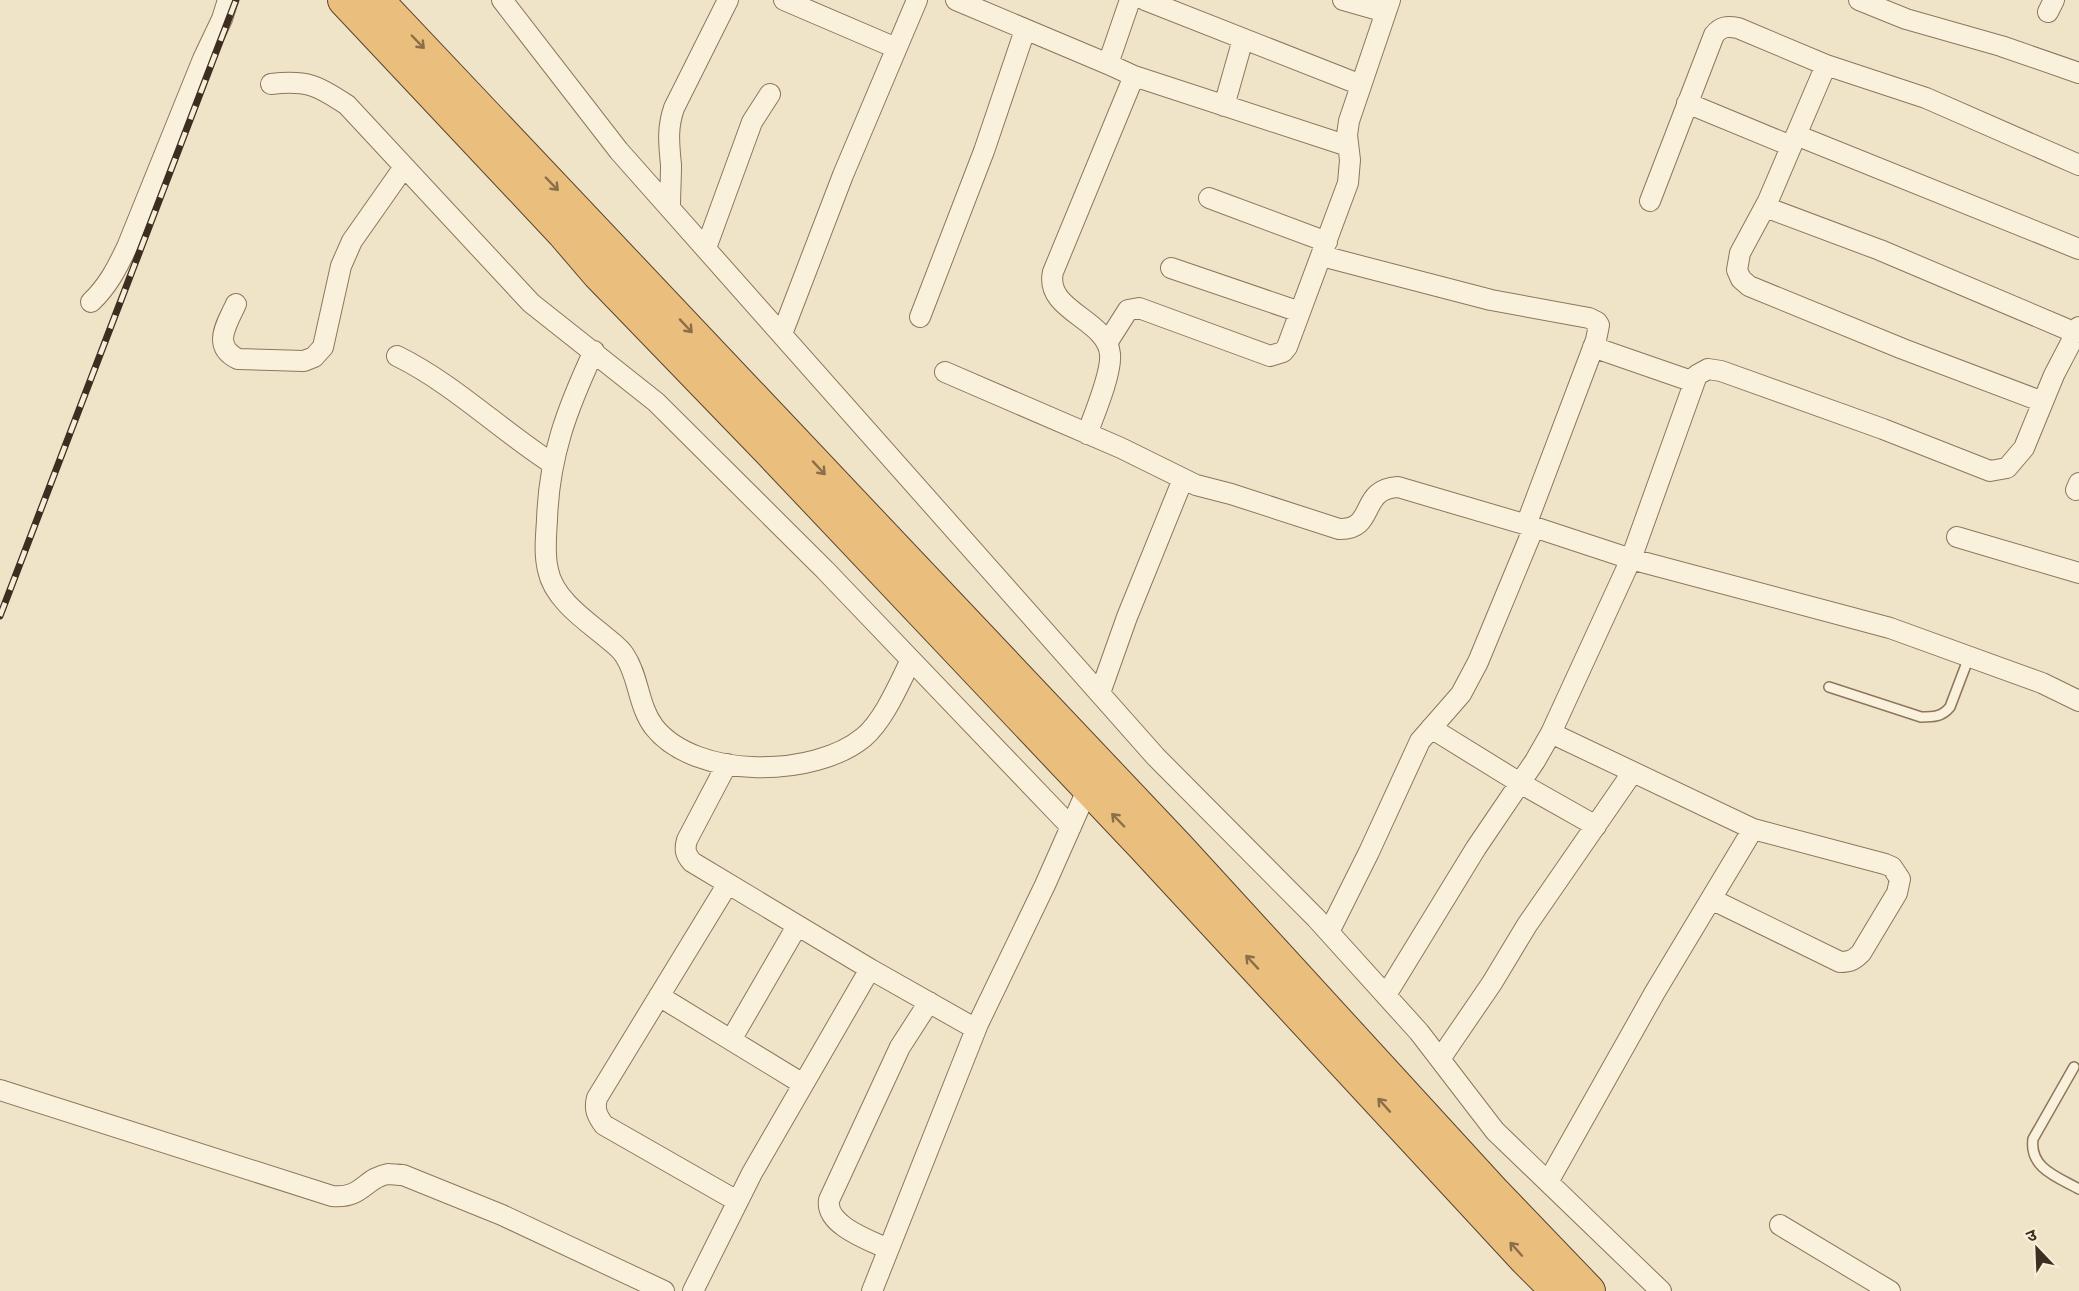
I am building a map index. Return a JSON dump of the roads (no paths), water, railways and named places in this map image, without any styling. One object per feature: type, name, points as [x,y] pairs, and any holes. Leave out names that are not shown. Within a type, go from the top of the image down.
[{"type":"highway","points":[[344,0],[563,233],[599,275],[1088,788],[1552,1289]]},
{"type":"highway","points":[[377,0],[1185,855],[1493,1191],[1589,1291]]},
{"type":"street","points":[[91,302],[114,275],[127,247],[228,0]]},
{"type":"street","points":[[670,208],[669,122],[728,0]]},
{"type":"street","points":[[784,0],[896,48]]},
{"type":"street","points":[[782,334],[843,175],[917,0]]},
{"type":"street","points":[[1108,64],[1130,0]]},
{"type":"street","points":[[1144,0],[1361,85]]},
{"type":"street","points":[[1107,343],[1128,310],[1139,308],[1270,356],[1283,352],[1287,347],[1348,183],[1349,121],[1387,6],[1342,0]]},
{"type":"street","points":[[1859,0],[1906,19],[2001,46],[2079,73]]},
{"type":"street","points":[[968,2],[1025,30],[1134,76],[1348,146]]},
{"type":"street","points":[[510,4],[619,151],[1156,757],[1329,932],[1419,1032],[1495,1131],[1660,1291]]},
{"type":"street","points":[[1650,201],[1714,35],[1724,27],[1738,28],[1826,65],[1926,98],[2079,165]]},
{"type":"street","points":[[920,317],[984,151],[1025,30]]},
{"type":"street","points":[[1224,106],[1243,39]]},
{"type":"street","points":[[1826,65],[1765,207],[1737,261],[1737,270],[1741,279],[1749,286],[1903,349],[2043,402]]},
{"type":"street","points":[[1087,434],[1109,368],[1110,354],[1103,336],[1059,298],[1050,281],[1134,76]]},
{"type":"street","points":[[271,84],[290,82],[320,87],[347,105],[531,303],[656,402],[825,570],[1071,827]]},
{"type":"street","points":[[706,248],[752,122],[770,94]]},
{"type":"street","points":[[1687,104],[1793,140],[2079,249]]},
{"type":"street","points":[[236,304],[223,336],[226,351],[231,356],[238,359],[304,361],[318,354],[323,347],[341,266],[352,241],[404,167]]},
{"type":"street","points":[[1209,198],[1324,249],[1491,300],[1589,318],[1597,322],[1599,326],[1530,526],[1478,662],[1461,694],[1420,741],[1370,852],[1329,932]]},
{"type":"street","points":[[1386,995],[1476,848],[1551,733],[1631,559],[1697,375],[1708,369],[1721,371],[1883,429],[1990,471],[2007,468],[2024,448],[2077,330],[1880,250],[1765,207]]},
{"type":"street","points":[[1171,268],[1300,312]]},
{"type":"street","points":[[1593,347],[1694,382]]},
{"type":"street","points":[[594,351],[562,425],[553,464],[547,505],[545,547],[550,581],[586,621],[617,645],[626,656],[638,685],[643,705],[655,727],[678,746],[704,759],[728,764],[801,765],[827,759],[865,737],[875,725],[911,660]]},
{"type":"street","points":[[397,356],[441,381],[504,431],[553,464]]},
{"type":"street","points":[[945,372],[1141,458],[1183,479],[1339,529],[1355,527],[1361,522],[1374,496],[1389,487],[1398,487],[1631,559],[1890,628],[2078,694]]},
{"type":"street","points":[[1100,693],[1126,617],[1183,479]]},
{"type":"street","points":[[1956,537],[2079,573]]},
{"type":"street","points":[[1431,728],[1520,783],[1596,826]]},
{"type":"street","points":[[1551,733],[1753,829],[1885,864],[1892,867],[1900,879],[1897,893],[1861,953],[1854,960],[1846,962],[1840,962],[1711,899]]},
{"type":"street","points":[[728,764],[685,848],[692,862],[727,885],[976,1029]]},
{"type":"street","points":[[1440,1059],[1492,983],[1527,925],[1632,773]]},
{"type":"street","points":[[872,1291],[976,1029],[1088,788]]},
{"type":"street","points":[[1548,1182],[1608,1073],[1753,829]]},
{"type":"street","points":[[727,885],[597,1098],[596,1112],[604,1125],[737,1202]]},
{"type":"street","points":[[731,1040],[797,926]]},
{"type":"street","points":[[693,1291],[737,1202],[870,969]]},
{"type":"street","points":[[659,996],[803,1084]]},
{"type":"street","points":[[888,1250],[842,1226],[830,1212],[828,1206],[900,1047],[929,1002]]},
{"type":"street","points":[[0,1089],[332,1196],[348,1197],[388,1174],[403,1175],[502,1215],[664,1291]]},
{"type":"street","points":[[1780,1225],[1890,1291]]},
{"type":"lane","points":[[1829,687],[1921,717],[1935,717],[1945,713],[1950,707],[1969,657]]},
{"type":"lane","points":[[2074,1067],[2033,1138],[2031,1150],[2036,1161],[2048,1172],[2079,1189]]},
{"type":"railway","points":[[0,616],[236,0]]}]
